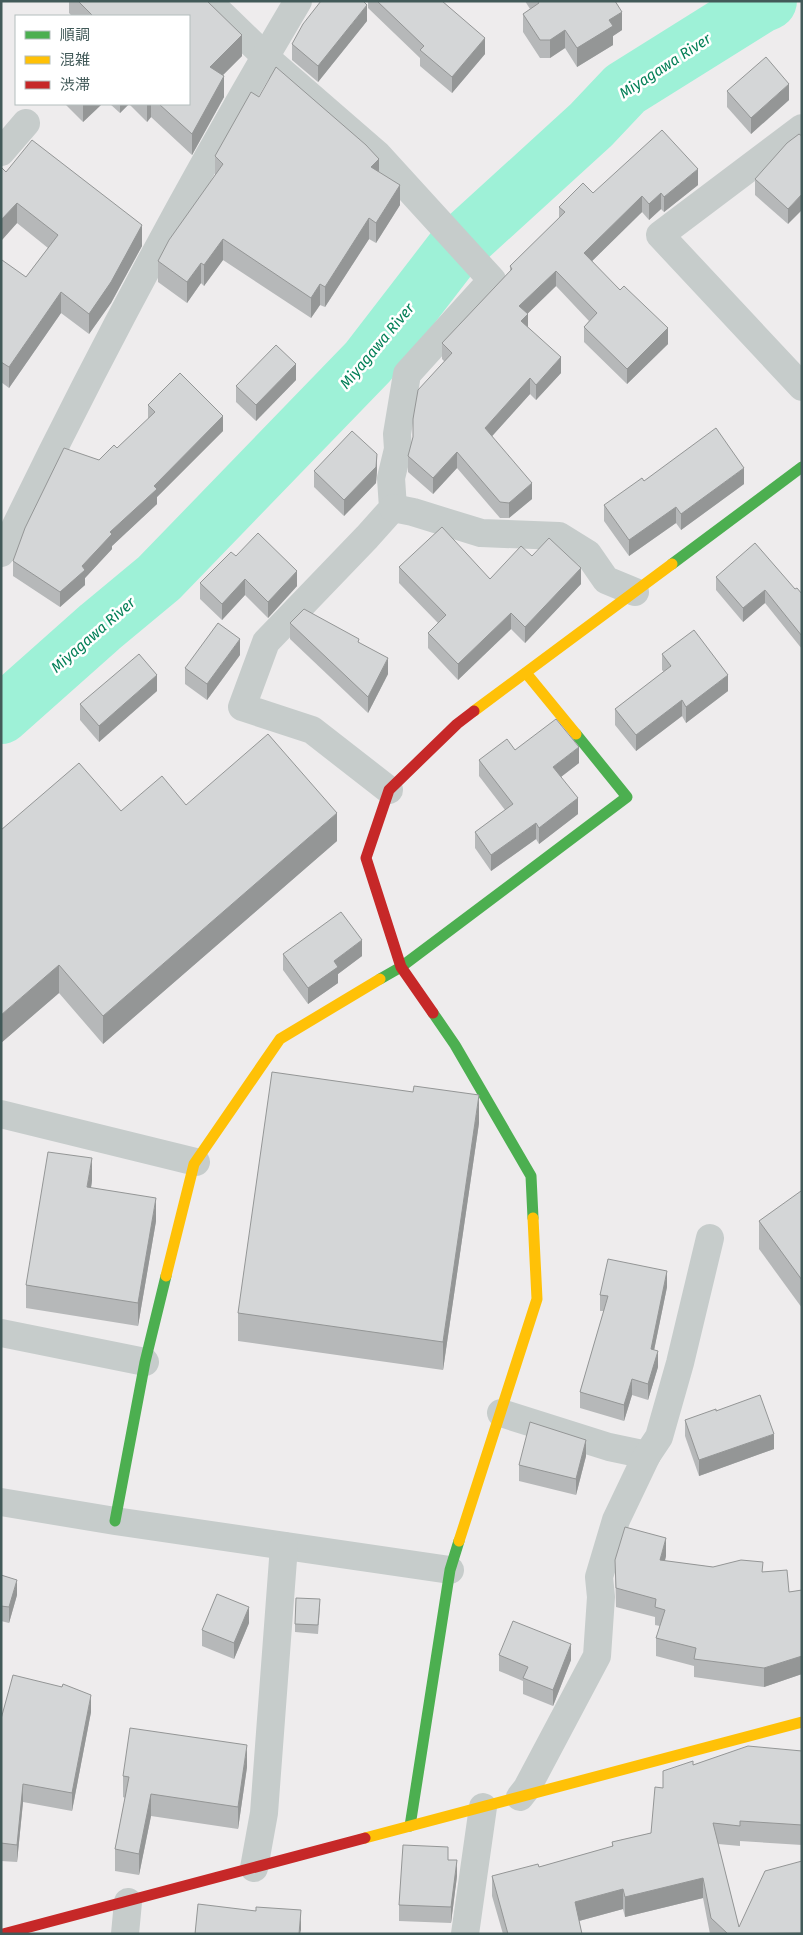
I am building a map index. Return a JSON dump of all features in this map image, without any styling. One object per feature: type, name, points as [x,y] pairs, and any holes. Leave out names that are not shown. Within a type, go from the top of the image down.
[{"type":"street","points":[[208,1],[265,56],[377,154],[492,280],[407,374],[397,434],[398,449],[392,478],[393,508],[266,642],[242,707],[312,730],[389,790]]},
{"type":"street","points":[[1,553],[67,419],[181,204],[298,1]]},
{"type":"street","points":[[1,152],[26,123]]},
{"type":"street","points":[[802,128],[660,235],[802,387]]},
{"type":"street","points":[[410,1826],[450,1570],[538,1299],[531,1176],[455,1045],[401,967],[366,858],[389,790],[457,724],[802,467]]},
{"type":"street","points":[[393,508],[413,512],[481,533],[559,536],[588,554],[606,580],[634,592]]},
{"type":"street","points":[[115,1521],[144,1362],[196,1162],[280,1039],[401,967],[626,797],[526,673]]},
{"type":"street","points":[[1,1114],[196,1162]]},
{"type":"street","points":[[520,1797],[527,1788],[597,1656],[601,1597],[599,1577],[616,1520],[647,1455],[659,1437],[680,1363],[710,1238]]},
{"type":"street","points":[[1,1332],[144,1362]]},
{"type":"street","points":[[501,1413],[609,1446],[647,1455]]},
{"type":"street","points":[[1,1502],[115,1521],[450,1570]]},
{"type":"street","points":[[254,1868],[264,1813],[284,1546]]},
{"type":"street","points":[[3,1934],[802,1722]]},
{"type":"street","points":[[465,1934],[483,1807]]},
{"type":"street","points":[[125,1934],[128,1902]]},
{"type":"building","points":[[78,1],[207,1],[242,35],[210,67],[224,76],[192,134],[160,105],[190,105],[190,15],[92,15]]},
{"type":"building","points":[[321,1],[363,1],[367,5],[318,66],[292,44],[303,24]]},
{"type":"building","points":[[377,1],[442,1],[485,38],[452,77],[420,50],[424,46]]},
{"type":"building","points":[[538,1],[615,1],[622,12],[609,20],[613,26],[577,48],[565,30],[550,40],[540,40],[523,14],[539,3]]},
{"type":"building","points":[[766,57],[789,84],[751,118],[727,91]]},
{"type":"building","points":[[276,67],[366,145],[379,159],[371,167],[400,185],[376,223],[369,218],[325,287],[320,284],[311,298],[223,239],[204,265],[201,263],[187,282],[158,261],[169,240],[223,164],[215,156],[251,92],[259,97]]},
{"type":"building","points":[[662,130],[698,169],[664,197],[661,193],[649,204],[642,196],[584,253],[620,290],[624,286],[668,328],[627,369],[584,327],[597,313],[556,271],[519,306],[528,314],[521,321],[561,357],[536,385],[530,378],[485,428],[532,483],[509,503],[500,502],[457,452],[433,478],[408,456],[413,437],[413,419],[418,390],[452,353],[442,343],[512,269],[510,266],[565,212],[559,207],[583,183],[593,193]]},
{"type":"building","points":[[799,134],[802,136],[802,194],[788,209],[755,179],[787,143]]},
{"type":"building","points":[[32,140],[142,225],[111,282],[89,314],[61,292],[9,367],[1,362],[1,261],[26,277],[58,235],[17,203],[1,220],[1,167],[6,172]]},
{"type":"building","points":[[276,345],[296,364],[256,405],[236,386]]},
{"type":"building","points":[[180,373],[223,416],[154,486],[157,489],[110,532],[112,534],[82,566],[85,570],[60,592],[13,561],[25,528],[64,448],[99,460],[114,445],[117,448],[155,412],[148,405]]},
{"type":"building","points":[[716,428],[744,468],[681,514],[676,507],[629,540],[604,505],[642,478],[644,481]]},
{"type":"building","points":[[352,431],[377,454],[376,467],[344,500],[314,471]]},
{"type":"building","points":[[442,527],[490,579],[521,546],[532,556],[549,538],[581,568],[525,627],[511,613],[458,664],[428,633],[446,615],[399,567]]},
{"type":"building","points":[[258,533],[297,571],[268,602],[245,579],[222,604],[200,583],[231,552],[236,556]]},
{"type":"building","points":[[755,543],[795,589],[797,588],[802,594],[802,636],[765,590],[743,608],[716,577]]},
{"type":"building","points":[[304,609],[359,639],[358,642],[388,658],[368,697],[290,623]]},
{"type":"building","points":[[218,623],[240,639],[207,684],[185,668]]},
{"type":"building","points":[[694,630],[728,675],[686,707],[682,700],[636,735],[615,709],[671,666],[662,654]]},
{"type":"building","points":[[139,654],[157,675],[99,726],[80,704]]},
{"type":"building","points":[[556,719],[579,747],[553,767],[578,798],[539,828],[536,823],[491,855],[475,832],[513,804],[479,760],[507,739],[515,750]]},
{"type":"building","points":[[268,734],[337,813],[103,1016],[59,965],[1,1015],[1,830],[79,763],[121,811],[162,776],[186,805]]},
{"type":"building","points":[[341,912],[362,940],[334,961],[338,967],[308,988],[283,954]]},
{"type":"building","points":[[272,1072],[413,1092],[414,1086],[479,1095],[443,1342],[238,1313]]},
{"type":"building","points":[[48,1152],[92,1158],[87,1187],[156,1198],[138,1303],[26,1285]]},
{"type":"building","points":[[801,1191],[802,1193],[802,1280],[759,1221]]},
{"type":"building","points":[[608,1259],[667,1271],[651,1349],[658,1351],[648,1384],[632,1379],[624,1405],[580,1392],[608,1296],[600,1295]]},
{"type":"building","points":[[760,1395],[774,1434],[699,1460],[685,1420]]},
{"type":"building","points":[[530,1422],[586,1440],[576,1479],[519,1465]]},
{"type":"building","points":[[625,1527],[666,1538],[660,1560],[713,1567],[741,1560],[763,1562],[762,1572],[787,1570],[789,1592],[802,1590],[802,1656],[764,1668],[694,1659],[696,1648],[656,1638],[665,1610],[655,1607],[656,1599],[616,1588],[615,1560]]},
{"type":"building","points":[[1,1575],[17,1580],[9,1607],[1,1606]]},
{"type":"building","points":[[217,1594],[249,1607],[234,1643],[202,1630]]},
{"type":"building","points":[[296,1598],[320,1599],[318,1625],[295,1624]]},
{"type":"building","points":[[513,1621],[571,1644],[553,1690],[523,1678],[528,1667],[499,1655]]},
{"type":"building","points":[[13,1675],[62,1687],[63,1684],[91,1695],[72,1793],[23,1784],[17,1845],[1,1843],[1,1719]]},
{"type":"building","points":[[130,1728],[247,1745],[238,1807],[151,1794],[139,1854],[115,1849],[129,1777],[123,1776]]},
{"type":"building","points":[[748,1746],[802,1751],[802,1825],[740,1821],[740,1826],[713,1823],[739,1927],[765,1871],[802,1861],[802,1933],[728,1934],[711,1918],[703,1878],[625,1897],[623,1889],[575,1902],[582,1934],[508,1934],[492,1876],[538,1864],[539,1867],[613,1846],[612,1842],[651,1833],[655,1787],[663,1788],[663,1771],[693,1761],[693,1765]]},
{"type":"building","points":[[403,1845],[448,1847],[448,1860],[457,1860],[451,1907],[399,1905]]},
{"type":"building","points":[[198,1904],[256,1911],[256,1907],[301,1910],[299,1934],[195,1934]]},
{"type":"waterway","name":"Miyagawa River","points":[[1,715],[100,627],[159,578],[368,362],[455,249],[591,125],[625,89],[768,1]]},
{"type":"traffic: fast","points":[[672,564],[802,467]]},
{"type":"traffic: fast","points":[[380,979],[401,967],[627,797],[576,734]]},
{"type":"traffic: fast","points":[[433,1013],[455,1045],[531,1176],[533,1218]]},
{"type":"traffic: fast","points":[[115,1521],[145,1362],[166,1276]]},
{"type":"traffic: fast","points":[[410,1826],[450,1570],[459,1541]]},
{"type":"traffic: slow","points":[[474,711],[672,564]]},
{"type":"traffic: slow","points":[[526,673],[576,734]]},
{"type":"traffic: slow","points":[[166,1276],[194,1164],[280,1039],[380,979]]},
{"type":"traffic: slow","points":[[459,1541],[537,1299],[533,1218]]},
{"type":"traffic: slow","points":[[365,1838],[802,1722]]},
{"type":"traffic: jam","points":[[433,1013],[401,967],[366,858],[389,790],[457,724],[474,711]]},
{"type":"traffic: jam","points":[[3,1934],[365,1838]]}]
